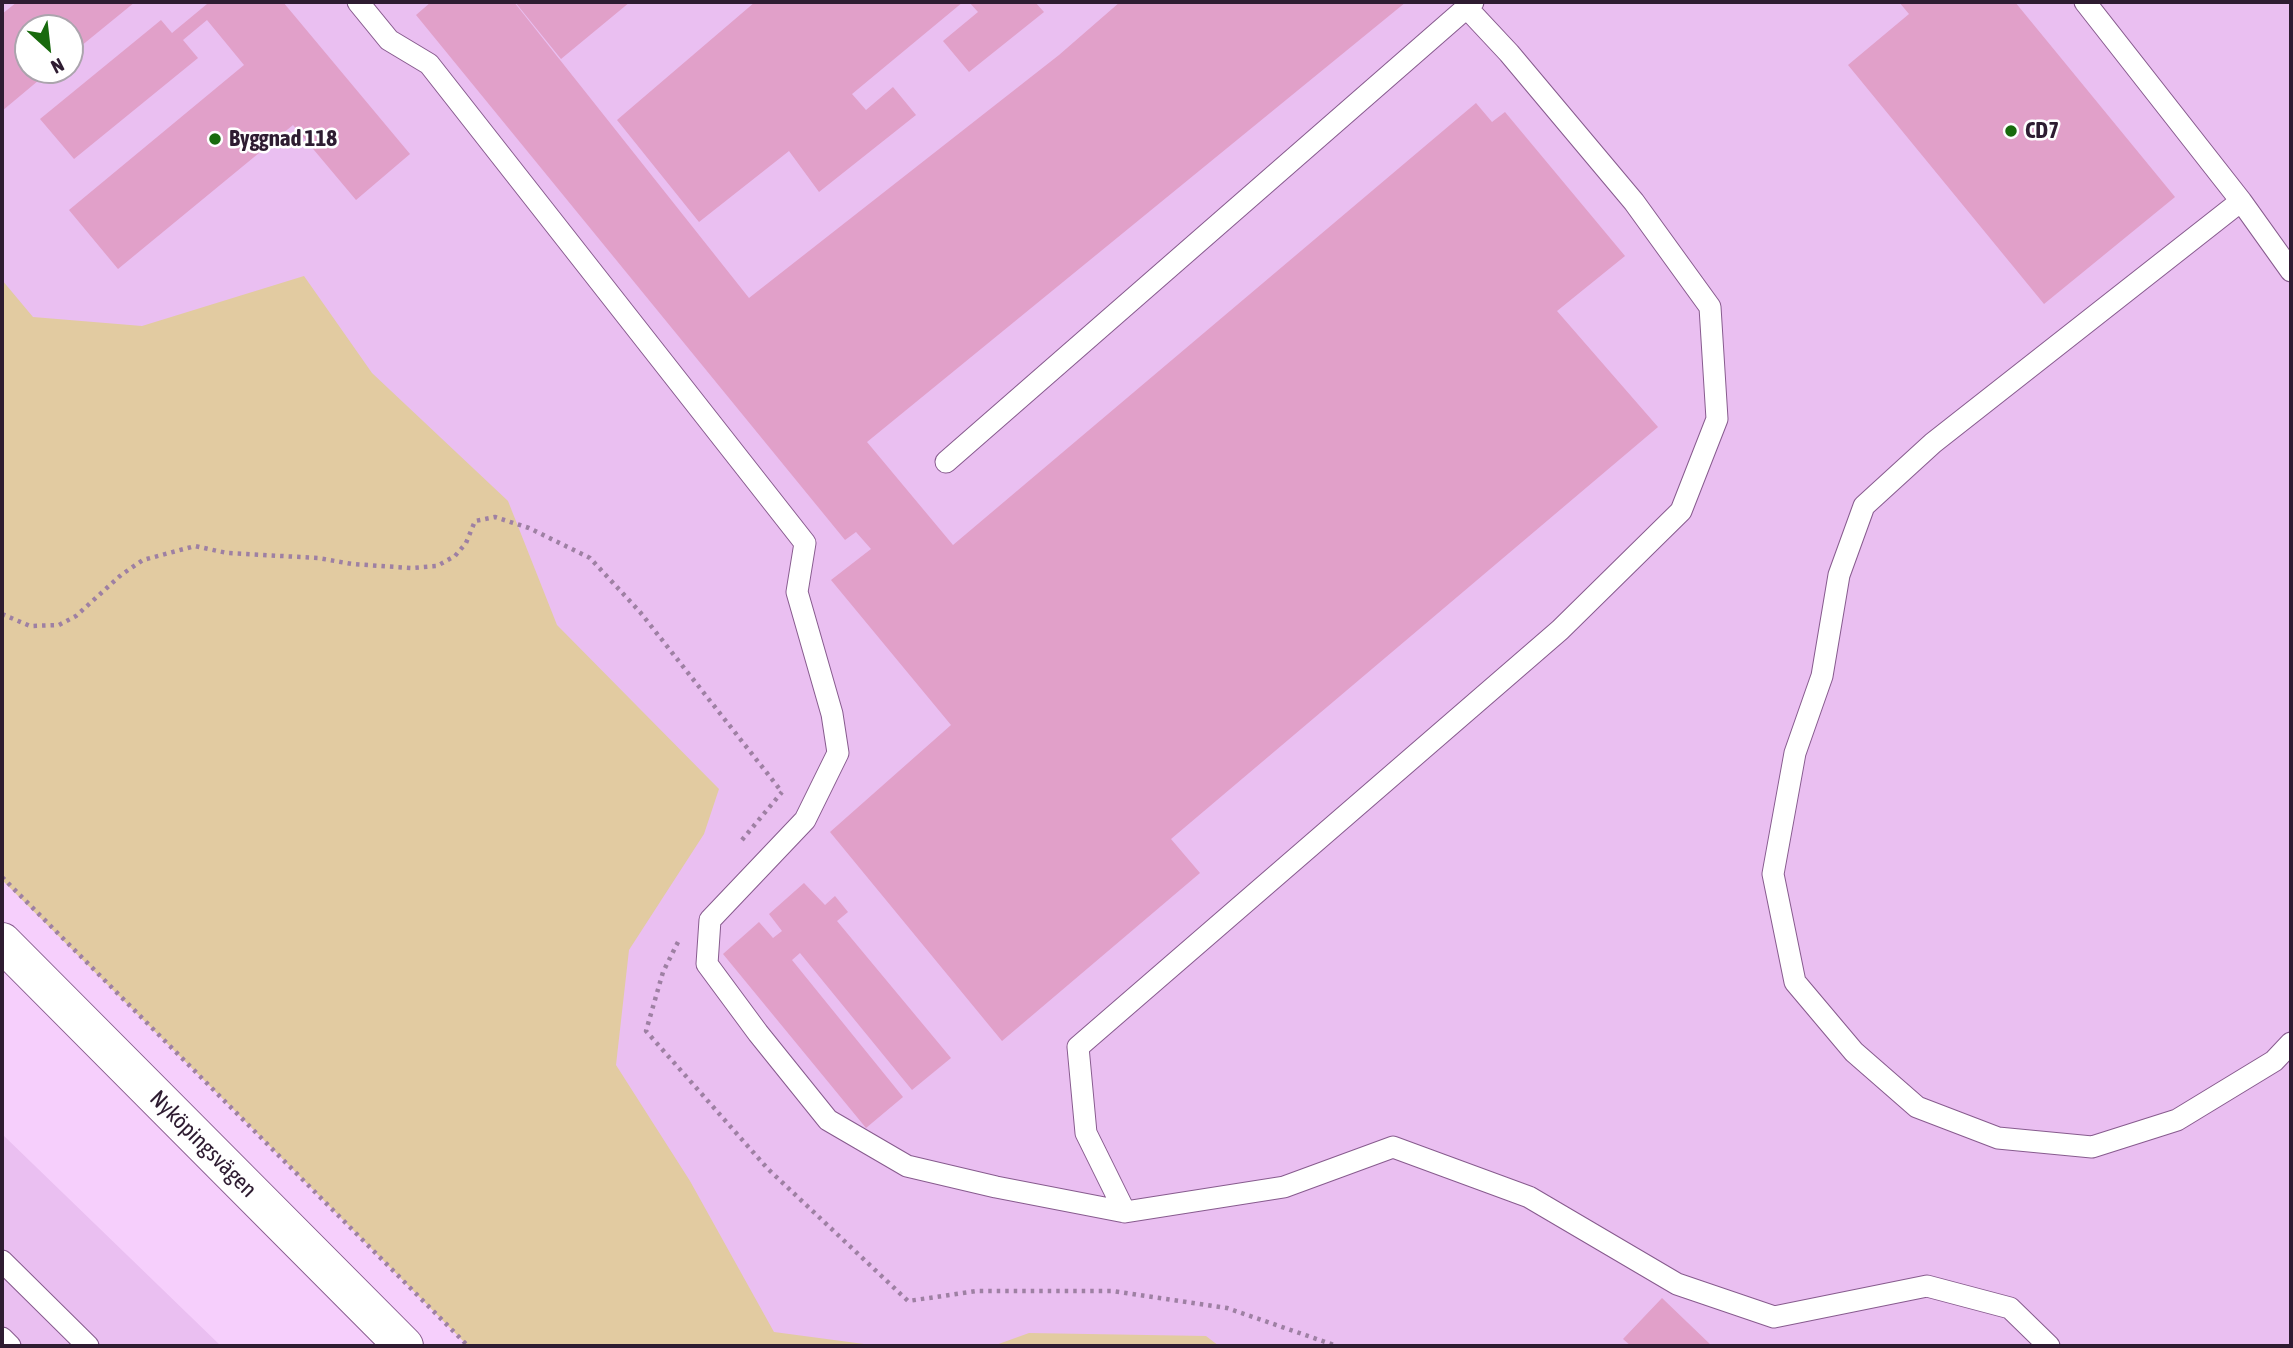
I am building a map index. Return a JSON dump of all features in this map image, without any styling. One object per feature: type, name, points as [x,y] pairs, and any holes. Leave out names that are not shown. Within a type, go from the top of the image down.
[{"type":"main road","name":"Nyköpingsvägen","points":[[2,942],[404,1346]]},
{"type":"lane","points":[[358,2],[389,40],[429,64],[805,543],[797,592],[832,714],[838,753],[805,820],[710,920],[706,964],[828,1120],[907,1166],[996,1187],[1125,1212],[1284,1187],[1393,1147],[1529,1197],[1677,1284],[1774,1317],[1927,1286],[2010,1308],[2049,1346]]},
{"type":"lane","points":[[2085,2],[2241,201],[2291,271]]},
{"type":"lane","points":[[946,462],[1469,5],[1634,202],[1710,307],[1717,419],[1681,511],[1570,621],[1078,1047],[1086,1133],[1125,1212]]},
{"type":"lane","points":[[2241,201],[1933,443],[1864,506],[1839,575],[1822,676],[1795,752],[1773,874],[1795,982],[1854,1052],[1917,1107],[1998,1138],[2092,1147],[2177,1120],[2274,1061],[2291,1043]]},
{"type":"lane","points":[[2,1261],[88,1346]]},
{"type":"lane","points":[[2,1338],[10,1346]]},
{"type":"path","points":[[2,614],[30,626],[59,625],[76,616],[121,575],[143,560],[195,546],[227,553],[318,558],[352,564],[411,568],[437,566],[455,556],[466,543],[475,521],[495,517],[529,528],[590,558],[640,612],[805,820]]},
{"type":"path","points":[[2,877],[468,1346]]},
{"type":"path","points":[[908,1301],[977,1291],[1113,1291],[1227,1308],[1337,1346]]},
{"type":"shaded area","points":[[2,2],[2291,2],[2291,1346],[756,1346],[2,688]]},
{"type":"shaded area","points":[[304,276],[372,373],[508,501],[557,625],[719,789],[704,834],[629,950],[616,1065],[690,1181],[774,1332],[879,1346],[468,1346],[2,880],[2,280],[33,317],[142,326]]},
{"type":"shaded area","points":[[2,1134],[221,1346],[2,1346]]},
{"type":"shaded area","points":[[1029,1333],[1206,1336],[1219,1346],[993,1346]]},
{"type":"building","points":[[17,2],[135,2],[84,44],[84,14],[14,14],[14,84],[34,84],[2,111],[2,14]]},
{"type":"building","name":"Byggnad 118","points":[[206,2],[283,2],[410,154],[356,200],[293,125],[118,269],[69,210],[244,65],[207,20],[183,40],[198,58],[74,159],[40,119],[161,20],[172,33],[207,4]]},
{"type":"building","points":[[431,2],[514,2],[749,298],[1059,55],[1120,2],[1406,2],[867,442],[953,545],[1476,103],[1492,122],[1505,112],[1625,256],[1557,311],[1658,427],[1171,839],[1200,873],[1002,1041],[830,832],[951,725],[831,580],[871,549],[856,532],[845,540],[416,15]]},
{"type":"building","points":[[515,2],[630,2],[561,59]]},
{"type":"building","points":[[755,2],[963,2],[852,94],[866,110],[893,87],[916,115],[819,192],[789,151],[699,222],[617,120]]},
{"type":"building","points":[[969,2],[1035,2],[1044,12],[969,72],[943,41],[978,12]]},
{"type":"building","name":"CD7","points":[[1899,2],[2015,2],[2175,197],[2044,304],[1848,65],[1909,14]]},
{"type":"building","points":[[804,883],[825,905],[835,896],[848,912],[837,921],[951,1058],[912,1090],[800,953],[792,960],[903,1097],[866,1128],[723,954],[759,922],[773,938],[782,931],[769,914]]},
{"type":"building","points":[[1662,1298],[1712,1346],[1631,1346],[1623,1339]]},
{"type":"place","name":"CD7","points":[[2011,131]]},
{"type":"place","name":"Byggnad 118","points":[[215,139]]}]
